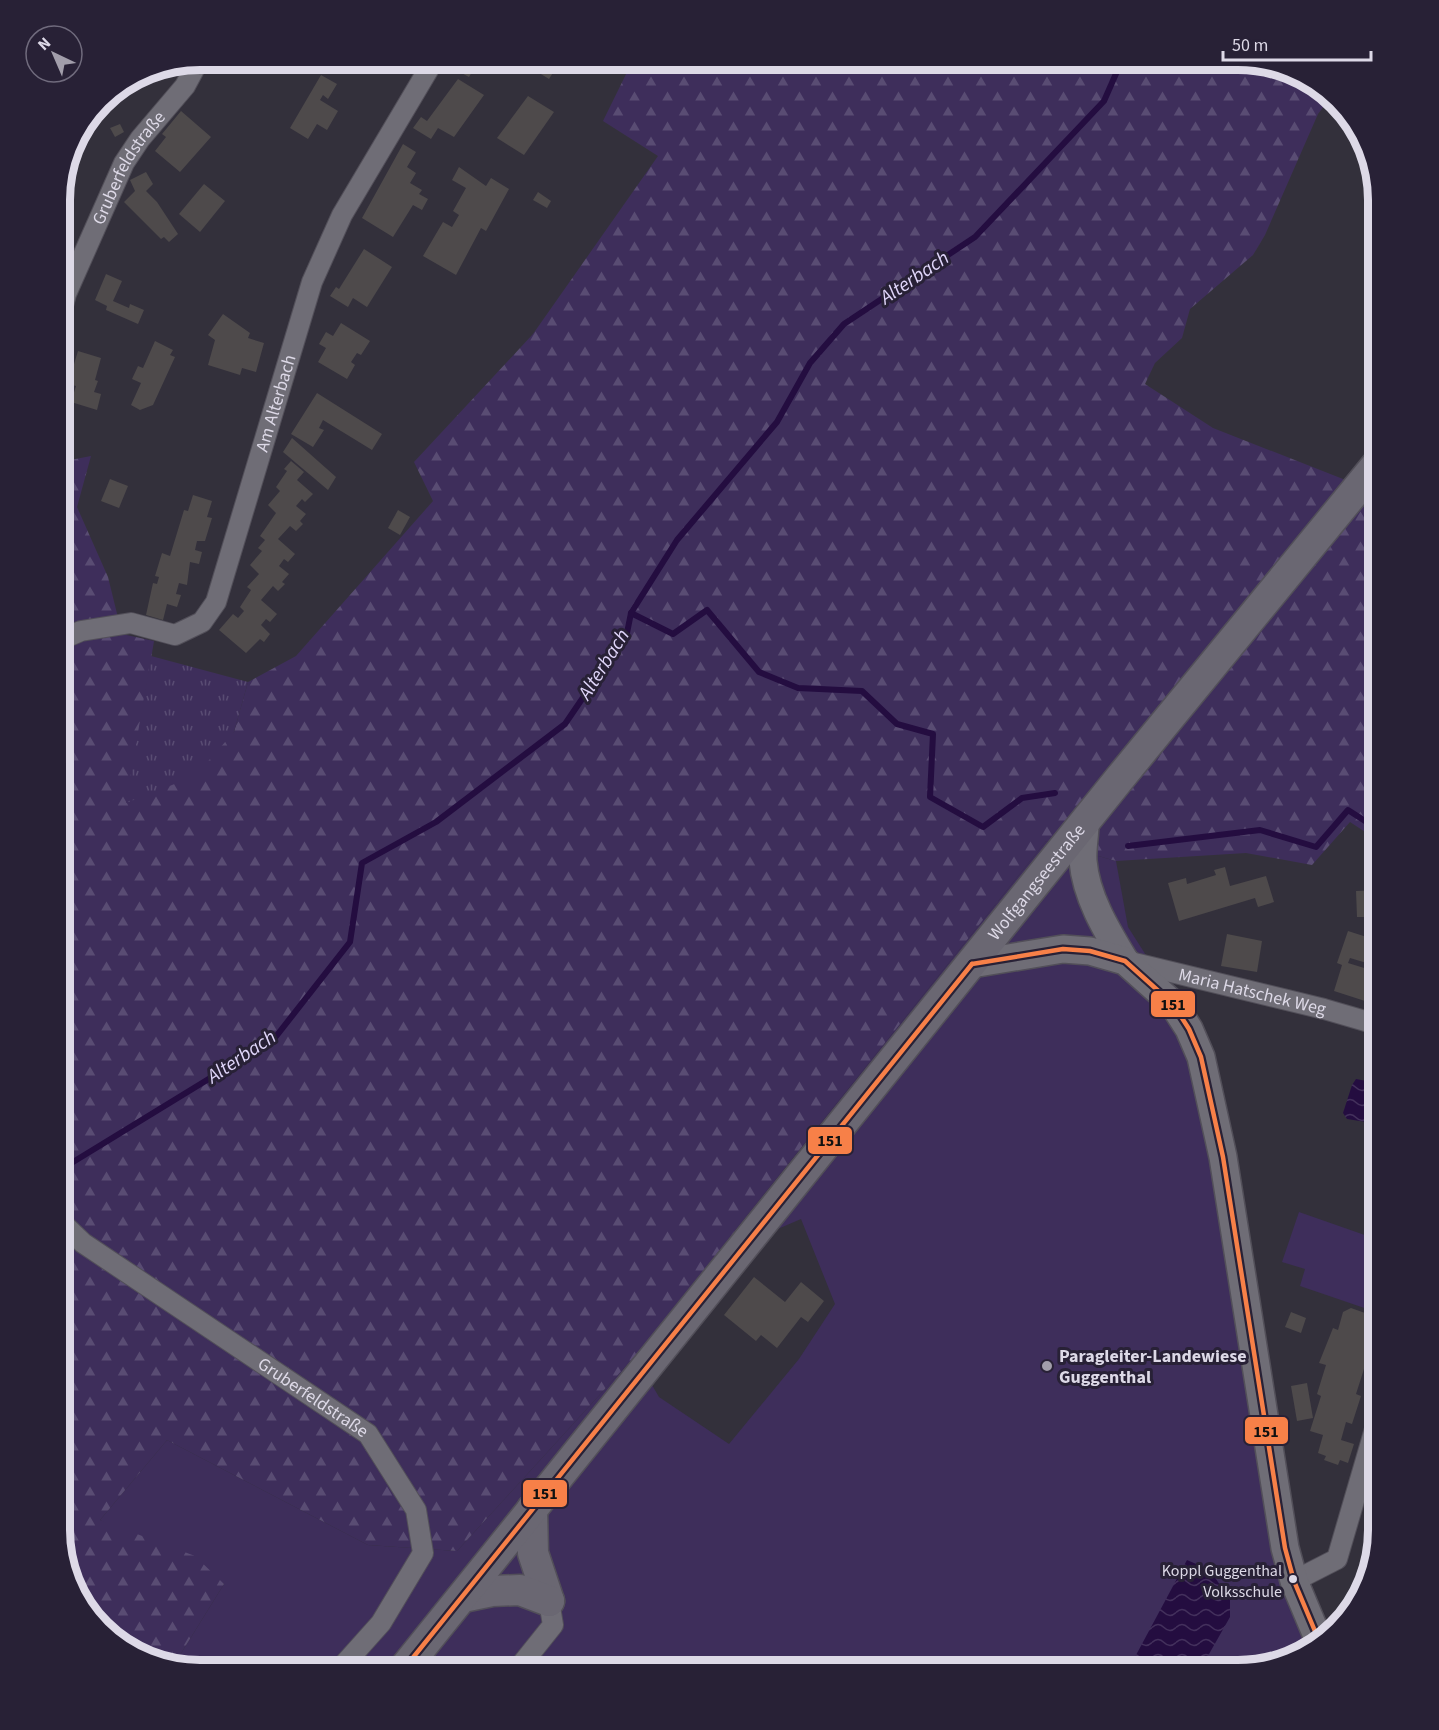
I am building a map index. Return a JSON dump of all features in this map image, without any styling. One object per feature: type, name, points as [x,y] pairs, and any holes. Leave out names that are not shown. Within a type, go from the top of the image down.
[{"type":"main road","name":"Wolfgangseestraße","points":[[411,1660],[1368,476]]},
{"type":"main road","points":[[1085,824],[1083,862],[1103,924],[1125,960],[1173,1005],[1189,1029],[1201,1057],[1223,1157],[1277,1505],[1294,1581],[1316,1634]]},
{"type":"main road","points":[[972,964],[1063,949],[1090,951],[1125,960]]},
{"type":"main road","points":[[532,1509],[533,1553],[549,1601]]},
{"type":"main road","points":[[463,1597],[492,1591],[520,1590],[549,1601]]},
{"type":"street","name":"Gruberfeldstraße","points":[[71,273],[124,163],[140,139],[185,86],[193,71]]},
{"type":"street","name":"Am Alterbach","points":[[71,636],[130,623],[175,635],[202,622],[216,602],[312,282],[342,214],[427,71]]},
{"type":"street","name":"Maria Hatschek Weg","points":[[1125,960],[1368,1022]]},
{"type":"street","name":"Gruberfeldstraße","points":[[71,1231],[93,1250],[368,1434],[416,1510],[423,1553],[381,1623],[348,1660]]},
{"type":"street","points":[[1294,1581],[1337,1559],[1368,1453]]},
{"type":"street","points":[[525,1660],[553,1625],[549,1601]]},
{"type":"green space","points":[[628,71],[1247,71],[1288,80],[1318,97],[1325,104],[1318,114],[1265,235],[1253,255],[1190,309],[1182,338],[1155,363],[1145,384],[1213,428],[1343,479],[1368,493],[1368,834],[1350,822],[1312,865],[1246,853],[1116,861],[1046,841],[635,1356],[457,1551],[368,1545],[167,1440],[100,1520],[195,1556],[224,1584],[179,1657],[167,1655],[151,1650],[121,1633],[97,1609],[77,1571],[72,1547],[71,460],[91,456],[77,507],[108,577],[122,634],[154,641],[127,802],[234,732],[248,682],[296,656],[433,501],[414,462],[533,334],[658,156],[603,121]]},
{"type":"green space","points":[[151,656],[248,682],[234,732],[195,776],[126,803]]},
{"type":"green space","points":[[1046,841],[1116,861],[1128,927],[1207,1051],[1300,1551],[1325,1626],[1311,1638],[1280,1653],[1239,1660],[200,1660],[179,1657],[224,1584],[100,1520],[167,1440],[368,1545],[457,1551],[635,1356],[659,1397],[729,1444],[799,1359],[835,1304],[801,1219],[715,1256]]},
{"type":"green space","points":[[1299,1212],[1368,1236],[1368,1309],[1300,1286],[1305,1269],[1282,1262]]},
{"type":"water","points":[[1356,1079],[1368,1082],[1368,1122],[1347,1119],[1343,1113]]},
{"type":"water","points":[[1187,1560],[1210,1570],[1230,1600],[1230,1617],[1206,1660],[1133,1660]]},
{"type":"building","points":[[458,71],[473,71],[469,77]]},
{"type":"building","points":[[536,71],[554,71],[549,79]]},
{"type":"building","points":[[321,75],[337,84],[328,99],[323,95],[320,100],[338,111],[327,130],[317,124],[308,139],[290,128]]},
{"type":"building","points":[[458,79],[484,95],[454,137],[438,128],[431,139],[413,128],[421,117],[427,121]]},
{"type":"building","points":[[528,96],[554,112],[524,155],[497,138]]},
{"type":"building","points":[[181,111],[211,137],[180,172],[155,151],[166,137],[162,134]]},
{"type":"building","points":[[120,124],[124,132],[115,137],[110,128]]},
{"type":"building","points":[[403,144],[416,152],[407,167],[416,173],[410,183],[422,190],[419,194],[428,199],[422,210],[413,205],[393,237],[362,218]]},
{"type":"building","points":[[459,167],[486,186],[491,178],[509,189],[486,231],[481,228],[456,275],[423,256],[443,222],[452,227],[459,215],[453,211],[466,188],[452,180]]},
{"type":"building","points":[[146,172],[153,184],[146,191],[157,202],[178,234],[169,242],[164,237],[161,239],[124,202],[135,191],[130,180]]},
{"type":"building","points":[[204,184],[225,201],[200,232],[179,214]]},
{"type":"building","points":[[538,192],[551,201],[547,208],[533,200]]},
{"type":"building","points":[[364,249],[392,267],[367,307],[353,298],[348,307],[330,296],[336,287],[339,289]]},
{"type":"building","points":[[106,274],[122,281],[113,301],[129,308],[130,304],[144,310],[138,324],[106,310],[107,306],[95,300]]},
{"type":"building","points":[[223,314],[250,333],[248,338],[264,343],[256,372],[242,368],[240,375],[208,365],[215,340],[208,335]]},
{"type":"building","points":[[341,323],[370,341],[361,355],[357,353],[351,362],[355,365],[347,379],[318,362],[326,348],[319,344],[326,332],[333,336]]},
{"type":"building","points":[[155,341],[173,350],[170,355],[175,357],[153,405],[140,410],[131,405],[141,383],[132,379],[138,366],[143,368]]},
{"type":"building","points":[[78,351],[101,358],[94,392],[101,394],[97,410],[71,402],[76,386],[71,385],[71,374]]},
{"type":"building","points":[[317,393],[382,434],[372,450],[323,420],[319,428],[324,430],[313,447],[291,434]]},
{"type":"building","points":[[292,438],[336,477],[328,490],[283,452]]},
{"type":"building","points":[[291,461],[304,472],[297,480],[313,494],[305,502],[302,499],[296,506],[306,514],[300,521],[303,524],[296,531],[290,526],[278,539],[295,554],[288,562],[284,559],[279,566],[289,574],[282,582],[285,584],[278,591],[273,586],[261,600],[277,614],[270,622],[266,619],[261,625],[270,634],[264,642],[260,639],[246,653],[219,630],[233,614],[238,618],[244,611],[240,607],[251,590],[247,587],[259,574],[250,565],[262,551],[258,548],[265,540],[260,536],[276,513],[268,505],[280,491],[276,487],[287,471],[284,469]]},
{"type":"building","points":[[110,479],[128,486],[119,508],[101,501]]},
{"type":"building","points":[[193,495],[212,501],[207,517],[212,518],[205,541],[197,541],[195,550],[202,552],[199,564],[190,562],[187,585],[179,583],[176,594],[181,595],[177,607],[167,604],[163,620],[146,615],[153,583],[157,584],[159,577],[155,576],[162,553],[170,556],[184,510],[188,511]]},
{"type":"building","points":[[398,510],[410,517],[400,535],[388,528]]},
{"type":"building","points":[[1225,867],[1230,886],[1266,876],[1274,902],[1258,907],[1255,898],[1179,921],[1168,883],[1186,878],[1187,884],[1216,875],[1214,870]]},
{"type":"building","points":[[1368,890],[1368,923],[1366,923],[1366,917],[1357,917],[1356,891]]},
{"type":"building","points":[[1348,931],[1368,937],[1368,963],[1350,958],[1348,963],[1368,969],[1368,991],[1365,1001],[1334,991],[1342,965],[1337,963]]},
{"type":"building","points":[[1227,934],[1262,941],[1257,972],[1221,966]]},
{"type":"building","points":[[754,1277],[785,1302],[801,1282],[824,1301],[808,1322],[801,1317],[777,1348],[761,1335],[756,1341],[724,1315]]},
{"type":"building","points":[[1351,1308],[1368,1314],[1368,1356],[1356,1394],[1361,1396],[1352,1424],[1346,1422],[1341,1440],[1354,1444],[1348,1463],[1340,1460],[1338,1465],[1324,1460],[1326,1456],[1318,1453],[1323,1435],[1310,1431],[1321,1396],[1317,1394],[1326,1365],[1319,1363],[1333,1328],[1338,1330],[1343,1312]]},
{"type":"building","points":[[1291,1312],[1306,1318],[1301,1333],[1285,1327]]},
{"type":"building","points":[[1307,1383],[1313,1418],[1297,1421],[1291,1386]]},
{"type":"waterway","name":"Alterbach","points":[[71,1163],[274,1039],[350,942],[362,863],[436,822],[565,724],[627,633],[631,613],[677,540],[777,422],[810,363],[844,324],[975,237],[1104,101],[1117,71]]},
{"type":"waterway","points":[[631,613],[673,634],[707,610],[759,672],[798,688],[862,691],[897,724],[933,734],[930,797],[983,827],[1022,798],[1055,793]]},
{"type":"waterway","points":[[1128,846],[1260,830],[1316,847],[1348,810],[1368,823]]},
{"type":"transit line","name":"151","points":[[972,964],[1063,949],[1090,951],[1125,961],[1173,1004],[1189,1029],[1201,1057],[1223,1157],[1285,1548],[1294,1581],[1316,1634]]},
{"type":"transit line","name":"151","points":[[411,1660],[972,964]]},
{"type":"place","name":"Paragleiter-Landewiese Guggenthal","points":[[1047,1366]]},
{"type":"place","name":"Koppl Guggenthal Volksschule","points":[[1293,1579]]}]
